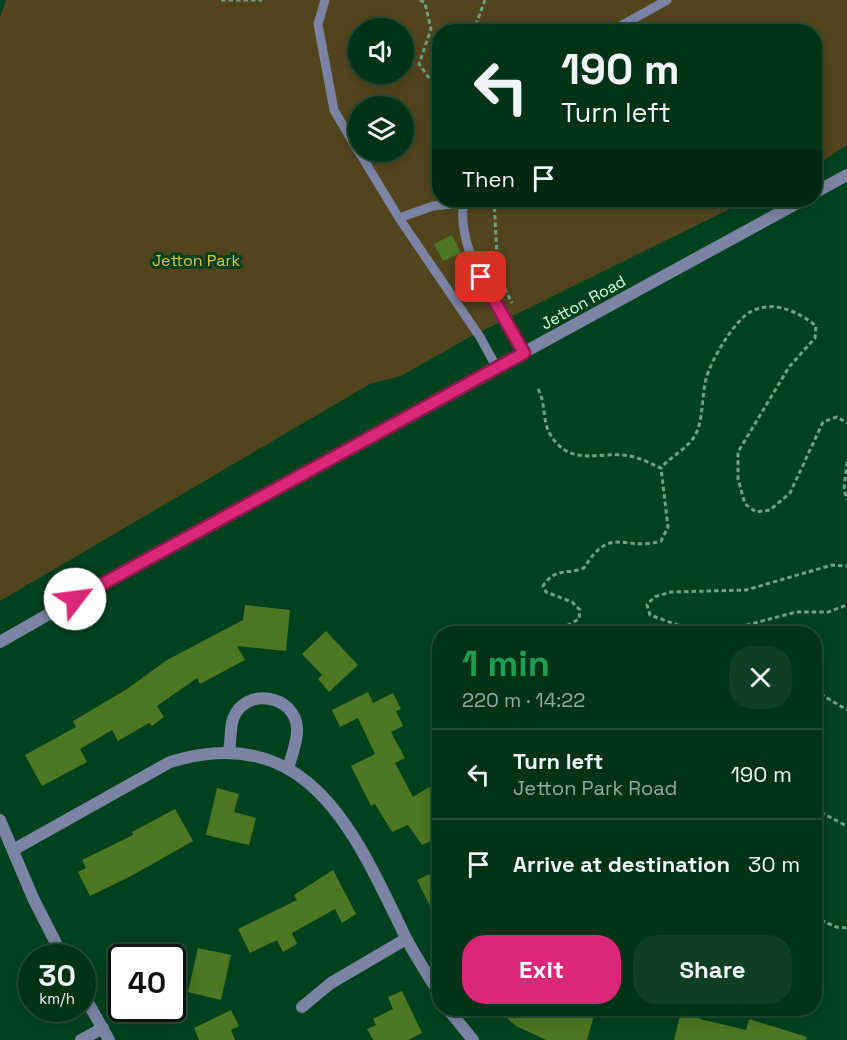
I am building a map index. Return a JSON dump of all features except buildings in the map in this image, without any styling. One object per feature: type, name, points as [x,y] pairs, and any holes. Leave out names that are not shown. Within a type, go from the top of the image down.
[{"type":"street","points":[[822,189],[847,175]]},
{"type":"street","name":"Jetton Road","points":[[0,642],[131,567],[790,207]]},
{"type":"street","points":[[229,751],[234,718],[243,705],[254,698],[279,701],[292,712],[297,730],[288,769]]},
{"type":"street","points":[[13,850],[170,762],[186,757],[229,751],[256,757],[288,769],[302,777],[322,794],[346,825],[406,939],[432,982]]},
{"type":"street","points":[[0,820],[33,898],[56,944]]},
{"type":"street","points":[[302,1007],[331,983],[406,939]]},
{"type":"street","points":[[96,1016],[109,1040]]},
{"type":"street","points":[[454,1016],[473,1040]]},
{"type":"street","points":[[81,1040],[103,1028]]},
{"type":"lane","points":[[325,0],[318,24],[334,110],[348,133]]},
{"type":"lane","points":[[624,24],[667,0]]},
{"type":"lane","points":[[366,162],[399,218],[480,337],[497,368]]},
{"type":"lane","points":[[399,218],[432,206]]},
{"type":"lane","points":[[463,207],[461,215],[470,258],[524,353]]},
{"type":"path","points":[[221,0],[262,0]]},
{"type":"path","points":[[420,0],[424,3],[431,29],[419,63],[432,82]]},
{"type":"path","points":[[476,24],[485,0]]},
{"type":"path","points":[[494,207],[498,275],[512,304]]},
{"type":"path","points":[[566,626],[579,619],[580,610],[572,602],[546,592],[543,586],[549,577],[561,572],[584,568],[600,546],[615,541],[648,544],[661,540],[668,527],[661,468],[671,457],[691,443],[698,428],[706,378],[715,356],[727,337],[750,312],[764,307],[781,308],[802,315],[816,327],[815,338],[789,367],[738,452],[738,479],[745,504],[756,512],[770,510],[790,493],[823,422],[837,417],[847,423]]},
{"type":"path","points":[[538,389],[543,399],[549,432],[561,448],[577,457],[631,456],[661,468]]},
{"type":"path","points":[[847,462],[843,489],[847,500]]},
{"type":"path","points":[[681,626],[650,615],[647,605],[654,597],[671,592],[746,590],[832,566],[847,566]]},
{"type":"path","points":[[743,626],[796,612],[828,612],[847,605]]},
{"type":"path","points":[[822,695],[847,710]]},
{"type":"path","points":[[822,813],[847,826]]},
{"type":"path","points":[[822,921],[836,927],[847,928]]},
{"type":"green space","name":"Jetton Park","points":[[6,0],[847,0],[847,145],[822,161],[822,24],[432,24],[432,207],[734,207],[468,338],[401,376],[370,384],[0,601],[0,17]]},
{"type":"route","points":[[75,599],[524,353],[481,277]]}]
